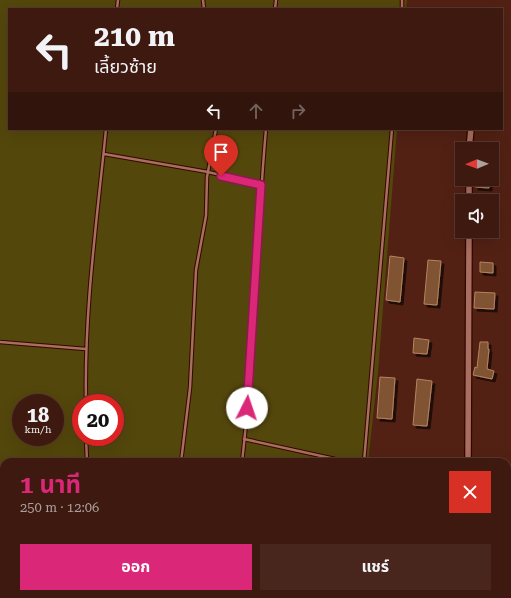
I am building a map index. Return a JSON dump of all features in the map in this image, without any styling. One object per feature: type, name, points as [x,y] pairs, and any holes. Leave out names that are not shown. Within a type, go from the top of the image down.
[{"type":"street","points":[[470,142],[471,130]]},
{"type":"street","points":[[468,458],[469,238]]},
{"type":"lane","points":[[86,394],[86,349],[89,297],[106,130]]},
{"type":"lane","points":[[181,458],[190,388],[196,270],[206,216],[208,172],[216,130]]},
{"type":"lane","points":[[242,458],[266,130]]},
{"type":"lane","points":[[364,458],[392,130]]},
{"type":"lane","points":[[104,154],[208,172],[261,185]]},
{"type":"lane","points":[[0,342],[86,349]]},
{"type":"lane","points":[[244,439],[331,458]]},
{"type":"lane","points":[[86,446],[87,458]]},
{"type":"shaded area","points":[[0,0],[407,0],[406,8],[8,8],[8,130],[397,130],[378,372],[368,458],[0,458]]},
{"type":"building","points":[[489,186],[489,188],[475,187]]},
{"type":"building","points":[[390,256],[404,258],[400,302],[386,300]]},
{"type":"building","points":[[428,260],[441,261],[437,305],[424,304]]},
{"type":"building","points":[[480,262],[493,263],[493,273],[480,272]]},
{"type":"building","points":[[475,292],[495,293],[494,309],[474,308]]},
{"type":"building","points":[[414,338],[429,340],[427,354],[413,353]]},
{"type":"building","points":[[480,342],[488,342],[489,349],[487,369],[494,371],[492,379],[473,375],[475,367],[477,368]]},
{"type":"building","points":[[380,377],[395,378],[392,419],[377,418]]},
{"type":"building","points":[[417,379],[432,381],[427,426],[413,425]]},
{"type":"route","points":[[221,176],[261,185],[247,408]]}]
